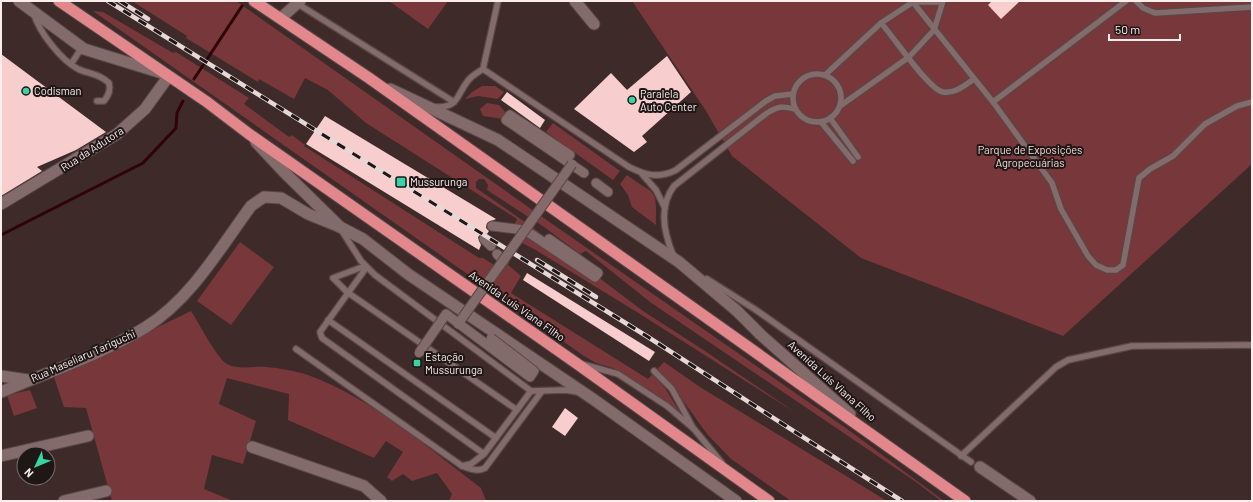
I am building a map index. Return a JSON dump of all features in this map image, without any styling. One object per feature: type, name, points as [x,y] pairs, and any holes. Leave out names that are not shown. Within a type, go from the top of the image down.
[{"type":"highway","name":"Avenida Luís Viana Filho","points":[[59,1],[165,75],[207,102],[249,134],[576,363],[769,501]]},
{"type":"highway","name":"Avenida Luís Viana Filho","points":[[254,1],[370,78],[965,501]]},
{"type":"main road","name":"Avenida Luís Viana Filho","points":[[19,1],[84,49],[165,75]]},
{"type":"main road","points":[[575,1],[594,24]]},
{"type":"main road","points":[[281,18],[299,2]]},
{"type":"main road","name":"Rua da Adutora","points":[[1,204],[117,134],[145,109],[165,75]]},
{"type":"main road","name":"Avenida Luís Viana Filho","points":[[370,78],[426,107],[498,140],[677,261],[737,311],[761,335],[878,440]]},
{"type":"main road","name":"Avenida Luís Viana Filho","points":[[249,134],[289,178],[340,227],[363,239],[408,274],[593,398],[733,499]]},
{"type":"main road","name":"Rua Maseliaru Tariguchi","points":[[1,392],[115,344],[146,327],[186,292],[251,206],[264,197],[281,198],[308,214],[340,227]]},
{"type":"main road","points":[[1,376],[29,380]]},
{"type":"main road","points":[[1,456],[88,436]]},
{"type":"main road","points":[[252,447],[364,486],[381,501]]},
{"type":"main road","points":[[976,465],[1030,501]]},
{"type":"main road","points":[[64,501],[106,491]]},
{"type":"street","points":[[571,159],[506,120],[510,115],[571,159],[584,173]]},
{"type":"street","points":[[458,324],[504,261],[571,159]]},
{"type":"street","points":[[596,183],[608,192]]},
{"type":"street","points":[[492,226],[525,230],[595,277],[598,273],[549,239],[547,242],[579,264]]},
{"type":"street","points":[[484,239],[491,246]]},
{"type":"street","points":[[497,254],[504,261]]},
{"type":"street","points":[[416,351],[419,354],[446,314],[530,376],[534,371],[491,338],[490,340],[528,370]]},
{"type":"lane","points":[[426,107],[444,106],[454,102],[459,98],[469,79],[482,69],[498,1]]},
{"type":"lane","points":[[912,1],[993,102],[1052,183],[1061,209],[1088,256],[1096,265],[1106,270],[1116,270],[1123,265],[1139,178],[1150,169],[1173,156],[1206,124],[1237,106],[1252,102]]},
{"type":"lane","points":[[825,75],[882,23],[912,1],[942,2],[934,30],[909,57],[840,106],[830,118],[821,122],[806,120],[795,109],[784,106],[777,107],[723,146],[682,179],[669,193],[665,208],[665,230],[677,261],[756,310],[961,456],[976,465]]},
{"type":"lane","points":[[993,102],[1126,1]]},
{"type":"lane","points":[[1136,1],[1143,8],[1155,13],[1252,6]]},
{"type":"lane","points":[[299,2],[454,102]]},
{"type":"lane","points":[[33,12],[41,30],[63,58],[80,69],[104,78],[108,83],[110,90],[108,96],[104,101],[97,101]]},
{"type":"lane","points":[[882,23],[930,85],[943,92],[956,91],[974,79]]},
{"type":"lane","points":[[71,64],[78,52],[84,49]]},
{"type":"lane","points":[[482,69],[616,158],[642,173],[656,190],[665,208]]},
{"type":"lane","points":[[795,109],[793,94],[798,82],[804,77],[818,73],[825,75],[837,84],[840,90],[840,106]]},
{"type":"lane","points":[[642,173],[659,175],[676,170],[766,100],[775,96],[793,94]]},
{"type":"lane","points":[[830,118],[858,157]]},
{"type":"lane","points":[[821,122],[853,161]]},
{"type":"lane","points":[[340,227],[366,267],[531,391],[572,391],[593,398]]},
{"type":"lane","points":[[366,267],[333,278],[347,292],[517,410]]},
{"type":"lane","points":[[366,267],[320,332],[322,338],[484,454]]},
{"type":"lane","points":[[328,320],[496,438]]},
{"type":"lane","points":[[961,456],[1056,367],[1068,360],[1132,346],[1252,345]]},
{"type":"lane","points":[[296,349],[462,466],[473,470],[480,471],[485,468],[542,391]]},
{"type":"lane","points":[[576,363],[605,369],[618,374],[667,406],[694,429],[731,474]]},
{"type":"lane","points":[[654,371],[672,389],[686,411],[694,429]]},
{"type":"lane","points":[[462,466],[471,464],[484,454],[531,391]]},
{"type":"lane","points":[[679,417],[685,415],[686,411]]},
{"type":"green space","points":[[132,1],[236,1],[850,431],[944,501],[941,501],[916,482],[650,302],[586,251],[580,254],[544,227],[487,190],[488,185],[484,179],[479,179],[476,182],[476,188],[528,224],[643,311],[796,413],[640,314],[534,249],[514,239],[519,228],[514,225],[517,219],[366,123],[328,90],[305,78],[294,99],[259,79],[258,82],[186,38],[187,36]]},
{"type":"green space","points":[[389,1],[448,1],[428,29]]},
{"type":"green space","name":"Parque de Exposições Agropecuárias","points":[[632,1],[1252,1],[1252,164],[1063,336],[861,258],[732,156],[706,111]]},
{"type":"green space","points":[[93,11],[103,12],[173,53],[176,52],[249,98],[244,104],[289,137],[292,135],[305,145],[304,146],[479,258],[483,258],[494,265],[500,258],[521,276],[511,293],[648,379],[664,362],[700,387],[887,501],[791,501],[731,459],[707,434],[671,384],[658,370],[653,375],[665,388],[679,411],[613,368],[596,363],[584,356]]},
{"type":"green space","points":[[482,86],[495,86],[504,92],[498,99],[478,96],[465,99],[472,92]]},
{"type":"green space","points":[[487,103],[499,105],[507,114],[504,119],[483,116],[480,109]]},
{"type":"green space","points":[[553,123],[620,171],[613,180],[546,132]]},
{"type":"green space","points":[[627,175],[653,193],[656,203],[656,225],[632,207],[628,195],[620,184]]},
{"type":"green space","points":[[240,242],[274,267],[231,325],[197,301]]},
{"type":"green space","points":[[191,311],[213,347],[227,364],[236,367],[266,367],[298,372],[332,385],[355,397],[399,425],[481,488],[486,501],[449,501],[452,494],[437,473],[412,481],[403,474],[392,481],[387,477],[403,452],[386,441],[374,458],[288,420],[289,394],[227,378],[219,404],[256,421],[243,464],[212,455],[204,489],[233,501],[112,501],[86,408],[64,407],[54,377]]},
{"type":"green space","points":[[30,390],[37,408],[14,416],[7,395]]},
{"type":"building","points":[[992,1],[1020,1],[1001,19],[988,5]]},
{"type":"building","name":"Codisman","points":[[1,54],[106,132],[76,150],[37,167],[42,171],[1,196]]},
{"type":"building","name":"Paralela Auto Center","points":[[667,56],[691,92],[642,136],[647,142],[634,152],[574,109],[611,73],[627,90]]},
{"type":"building","points":[[507,92],[545,120],[540,128],[501,100]]},
{"type":"building","name":"Mussurunga","points":[[325,116],[496,219],[487,223],[486,228],[489,231],[487,234],[482,233],[478,237],[481,245],[479,250],[306,144]]},
{"type":"building","points":[[527,273],[655,352],[649,361],[523,280]]},
{"type":"building","points":[[565,408],[578,418],[565,436],[552,427]]},
{"type":"waterway","points":[[194,79],[242,6]]},
{"type":"waterway","points":[[1,235],[143,163],[176,128],[177,113],[183,101]]},
{"type":"railway","points":[[108,1],[648,337],[902,501]]},
{"type":"railway","points":[[120,1],[148,19]]},
{"type":"railway","points":[[537,260],[596,297]]},
{"type":"place","name":"Codisman","points":[[26,91]]},
{"type":"place","name":"Paralela Auto Center","points":[[632,100]]},
{"type":"place","name":"Mussurunga","points":[[401,182]]},
{"type":"place","name":"Estação Mussurunga","points":[[417,363]]}]
